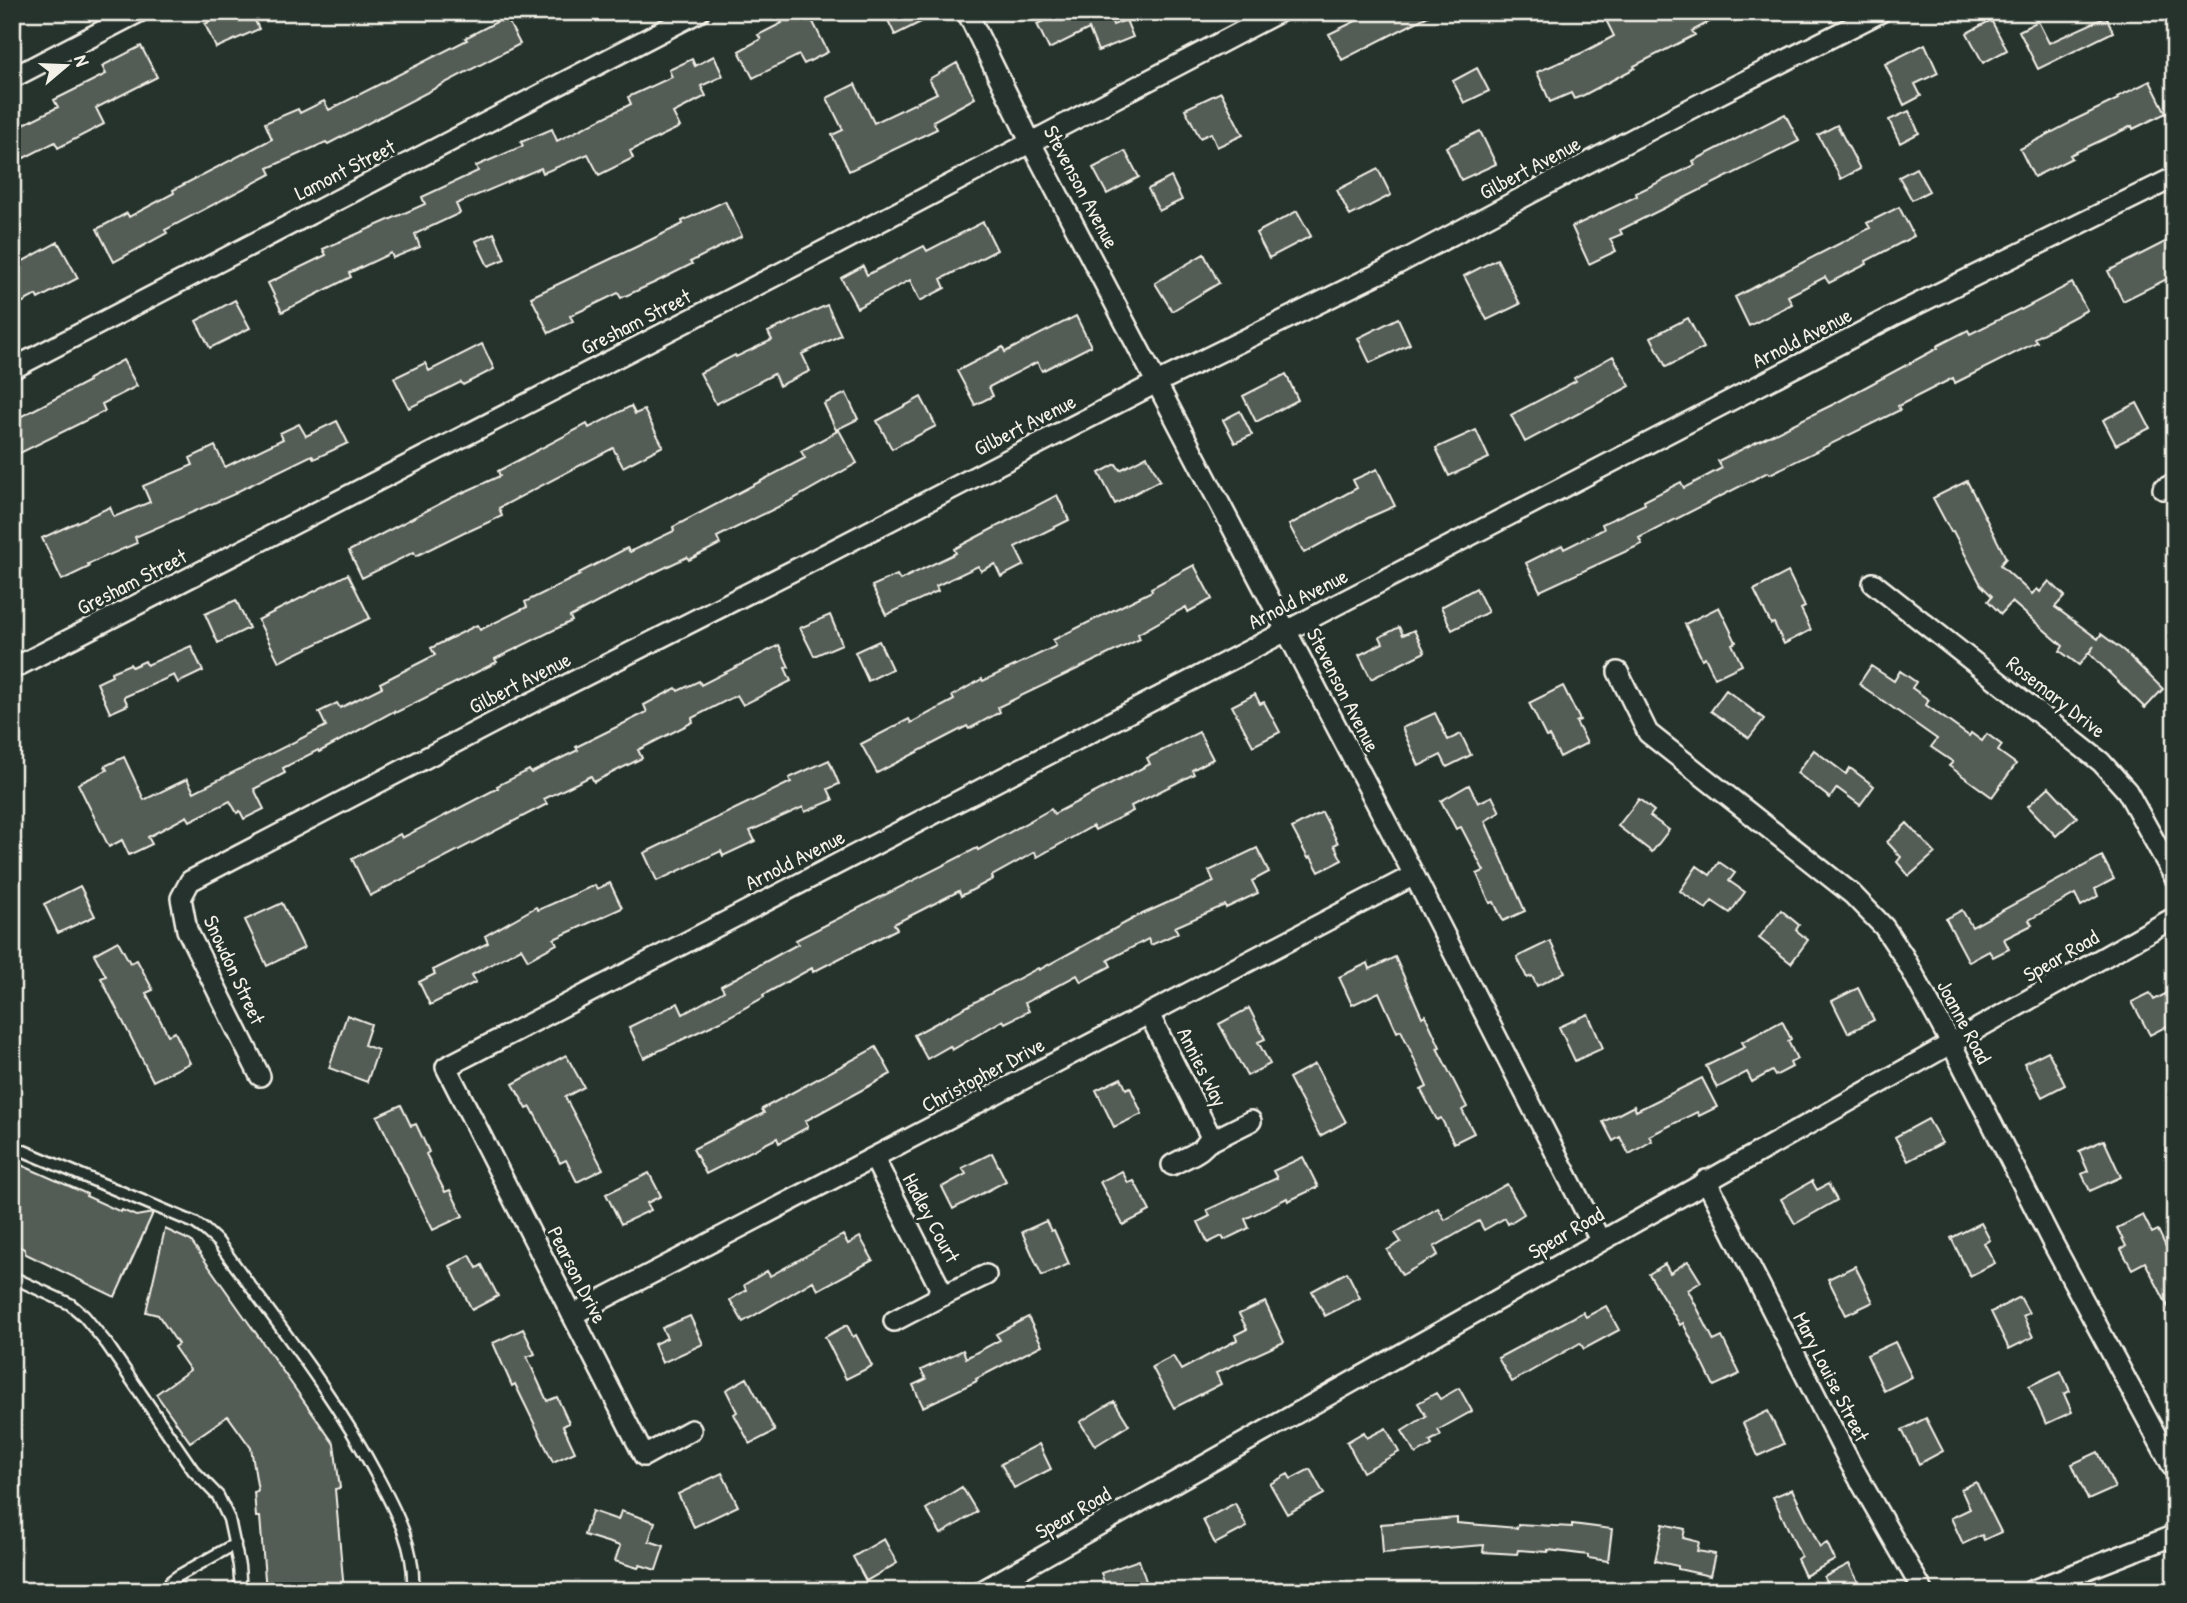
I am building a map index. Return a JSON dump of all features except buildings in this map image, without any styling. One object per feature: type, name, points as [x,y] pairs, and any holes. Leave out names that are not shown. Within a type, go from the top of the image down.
[{"type":"street","points":[[12,78],[139,12]]},
{"type":"street","name":"Lamont Street","points":[[12,369],[699,12]]},
{"type":"street","name":"Stevenson Avenue","points":[[967,12],[1030,141],[1287,630],[1600,1240]]},
{"type":"street","name":"Gresham Street","points":[[12,669],[837,244],[1279,12]]},
{"type":"street","name":"Gilbert Avenue","points":[[190,881],[1158,382],[1387,270],[1674,117],[1881,12]]},
{"type":"street","name":"Arnold Avenue","points":[[446,1067],[1895,315],[2175,177]]},
{"type":"street","name":"Rosemary Drive","points":[[1873,583],[2101,762],[2127,791],[2175,878]]},
{"type":"street","name":"Joanne Road","points":[[1618,672],[1648,733],[1852,894],[1884,927],[1904,957],[1952,1045],[2050,1238],[2175,1471]]},
{"type":"street","name":"Christopher Drive","points":[[572,1315],[1414,875]]},
{"type":"street","name":"Snowdon Street","points":[[190,881],[181,898],[187,930],[260,1076]]},
{"type":"street","name":"Spear Road","points":[[982,1591],[2175,917]]},
{"type":"street","name":"Annies Way","points":[[1149,1014],[1210,1133],[1209,1142]]},
{"type":"street","name":"Pearson Drive","points":[[446,1067],[645,1456],[691,1430]]},
{"type":"street","name":"Annies Way","points":[[1172,1165],[1251,1121]]},
{"type":"street","name":"Hadley Court","points":[[874,1158],[939,1283],[940,1291],[936,1299]]},
{"type":"street","name":"Mary Louise Street","points":[[1706,1180],[1850,1463],[1923,1591]]},
{"type":"street","name":"Hadley Court","points":[[894,1321],[986,1275]]},
{"type":"street","points":[[2031,1591],[2175,1535]]},
{"type":"lane","points":[[12,1146],[194,1223],[218,1242],[336,1404],[360,1444],[408,1542],[414,1567],[413,1591]]},
{"type":"lane","points":[[12,1277],[69,1304],[92,1325],[193,1469],[218,1496],[229,1519],[241,1591]]},
{"type":"lane","points":[[167,1591],[171,1581],[178,1576],[235,1544]]}]
